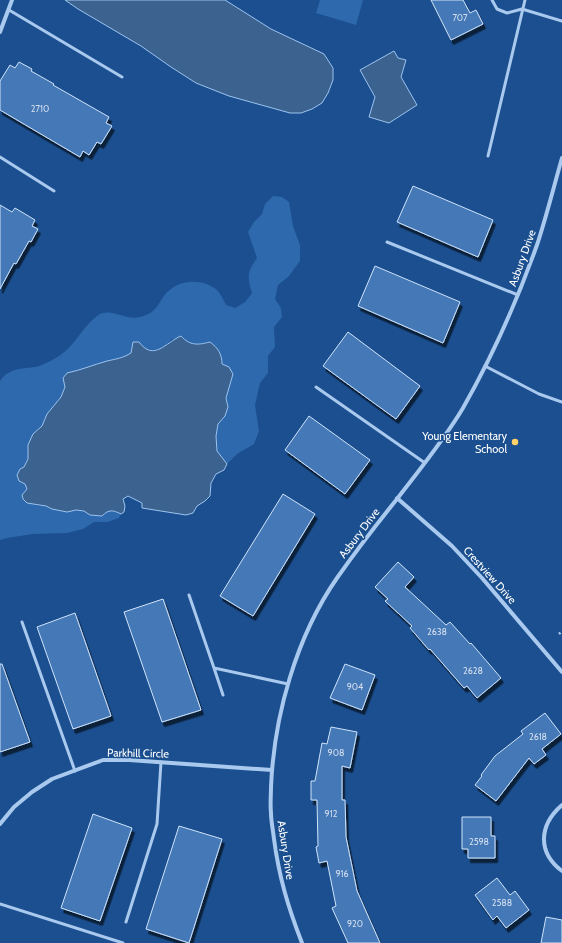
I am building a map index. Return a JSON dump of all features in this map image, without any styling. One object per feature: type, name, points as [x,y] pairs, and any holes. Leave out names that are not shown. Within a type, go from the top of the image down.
[{"type":"street","points":[[0,32],[12,0]]},
{"type":"street","name":"Asbury Drive","points":[[302,943],[281,883],[270,813],[275,740],[288,684],[298,654],[319,609],[336,580],[425,463],[462,409],[485,366],[518,295],[537,243],[562,158]]},
{"type":"street","name":"Crestview Drive","points":[[397,498],[452,546],[562,672]]},
{"type":"street","name":"Parkhill Circle","points":[[0,824],[14,807],[32,792],[52,779],[103,760],[129,760],[272,770]]},
{"type":"street","points":[[562,805],[550,818],[545,830],[544,843],[546,855],[554,865],[562,871]]},
{"type":"lane","points":[[492,0],[497,9],[507,13],[522,9],[562,21]]},
{"type":"lane","points":[[488,156],[524,0]]},
{"type":"lane","points":[[9,10],[122,78]]},
{"type":"lane","points":[[0,157],[54,191]]},
{"type":"lane","points":[[387,242],[518,295]]},
{"type":"lane","points":[[485,366],[539,394],[562,402]]},
{"type":"lane","points":[[316,386],[425,463]]},
{"type":"lane","points":[[189,595],[223,696]]},
{"type":"lane","points":[[22,622],[75,771]]},
{"type":"lane","points":[[214,668],[288,684]]},
{"type":"lane","points":[[126,922],[157,824],[160,762]]},
{"type":"lane","points":[[0,904],[123,943]]},
{"type":"path","points":[[558,634],[562,631]]},
{"type":"shaded area","points":[[65,0],[225,0],[271,29],[324,54],[333,68],[333,80],[322,103],[301,113],[290,113],[229,96],[196,83],[141,46]]},
{"type":"shaded area","points":[[320,0],[363,0],[356,25],[316,13]]},
{"type":"shaded area","points":[[394,51],[398,58],[406,60],[401,77],[417,105],[389,123],[369,117],[375,97],[360,70]]},
{"type":"shaded area","points":[[273,196],[282,197],[289,202],[293,226],[300,245],[300,261],[289,276],[278,285],[275,299],[281,308],[282,317],[274,327],[275,347],[268,356],[268,373],[260,383],[255,405],[259,431],[254,444],[237,454],[227,464],[217,451],[216,436],[218,424],[225,416],[228,407],[222,364],[210,342],[193,345],[185,341],[172,339],[167,344],[154,350],[133,347],[131,354],[121,359],[107,361],[89,368],[67,373],[65,387],[61,397],[47,414],[42,426],[33,434],[28,445],[28,459],[24,467],[25,484],[35,505],[46,506],[52,509],[67,512],[76,510],[84,511],[90,515],[102,516],[109,511],[113,511],[121,514],[119,518],[108,522],[94,522],[83,529],[67,533],[33,534],[0,540],[0,381],[3,377],[11,371],[40,366],[61,355],[67,350],[86,326],[102,313],[107,312],[134,318],[147,315],[155,309],[163,297],[171,289],[182,283],[201,282],[207,284],[218,291],[226,305],[235,308],[245,302],[252,293],[249,282],[249,274],[251,267],[257,258],[248,232],[254,222],[262,214],[265,204]]},
{"type":"shaded area","points":[[181,336],[188,342],[194,344],[210,342],[219,352],[222,364],[229,367],[233,374],[226,398],[228,407],[225,416],[218,424],[216,436],[217,451],[227,464],[224,470],[216,474],[211,483],[210,496],[197,506],[193,513],[186,515],[142,508],[142,503],[128,496],[123,499],[125,506],[124,512],[121,514],[109,511],[102,516],[90,515],[84,511],[76,510],[67,512],[52,509],[46,506],[27,503],[23,499],[22,495],[27,489],[25,484],[19,481],[17,475],[20,469],[24,467],[28,459],[28,445],[33,434],[42,426],[47,414],[61,397],[65,387],[63,378],[67,373],[125,356],[131,353],[133,342],[139,342],[144,348],[155,350],[160,349]]},
{"type":"building","points":[[431,0],[463,0],[470,13],[476,10],[483,24],[451,40]]},
{"type":"building","points":[[19,62],[32,69],[31,71],[54,84],[53,85],[109,117],[106,123],[112,126],[101,144],[97,142],[89,155],[83,151],[80,157],[0,110],[0,81],[10,65],[15,68]]},
{"type":"building","points":[[413,186],[493,220],[478,257],[397,222]]},
{"type":"building","points":[[0,205],[12,212],[15,208],[35,220],[32,226],[38,229],[31,242],[29,241],[16,264],[14,263],[0,289]]},
{"type":"building","points":[[375,266],[460,302],[443,343],[358,306]]},
{"type":"building","points":[[348,332],[420,386],[396,419],[323,366]]},
{"type":"building","points":[[309,416],[370,460],[345,494],[285,450]]},
{"type":"building","points":[[283,494],[315,514],[253,616],[220,596]]},
{"type":"building","points":[[398,562],[414,577],[405,587],[446,625],[450,622],[470,644],[471,643],[501,678],[477,698],[467,686],[464,688],[430,649],[429,650],[410,628],[412,626],[385,601],[388,599],[375,587]]},
{"type":"building","points":[[163,599],[201,710],[162,722],[124,612]]},
{"type":"building","points":[[75,613],[111,716],[73,729],[37,627]]},
{"type":"building","points":[[0,664],[2,664],[30,742],[0,752]]},
{"type":"building","points":[[345,664],[375,675],[362,710],[330,698]]},
{"type":"building","points":[[545,713],[561,734],[542,749],[546,755],[534,764],[529,758],[496,801],[475,785],[495,756],[523,734],[521,731]]},
{"type":"building","points":[[331,727],[357,732],[350,768],[342,766],[342,800],[345,800],[346,837],[357,891],[380,943],[348,943],[332,908],[336,906],[327,861],[319,863],[316,847],[318,846],[317,800],[311,800],[311,781],[315,781],[322,743],[327,744]]},
{"type":"building","points":[[93,814],[132,828],[100,921],[61,908]]},
{"type":"building","points":[[462,817],[491,817],[491,836],[495,836],[495,858],[468,858],[468,849],[462,849]]},
{"type":"building","points":[[179,826],[222,839],[189,943],[146,929]]},
{"type":"building","points":[[497,878],[510,895],[515,891],[529,910],[506,928],[497,916],[493,920],[475,895]]},
{"type":"building","points":[[546,917],[562,920],[562,943],[541,943]]},
{"type":"place","name":"Young Elementary School","points":[[515,442]]}]
